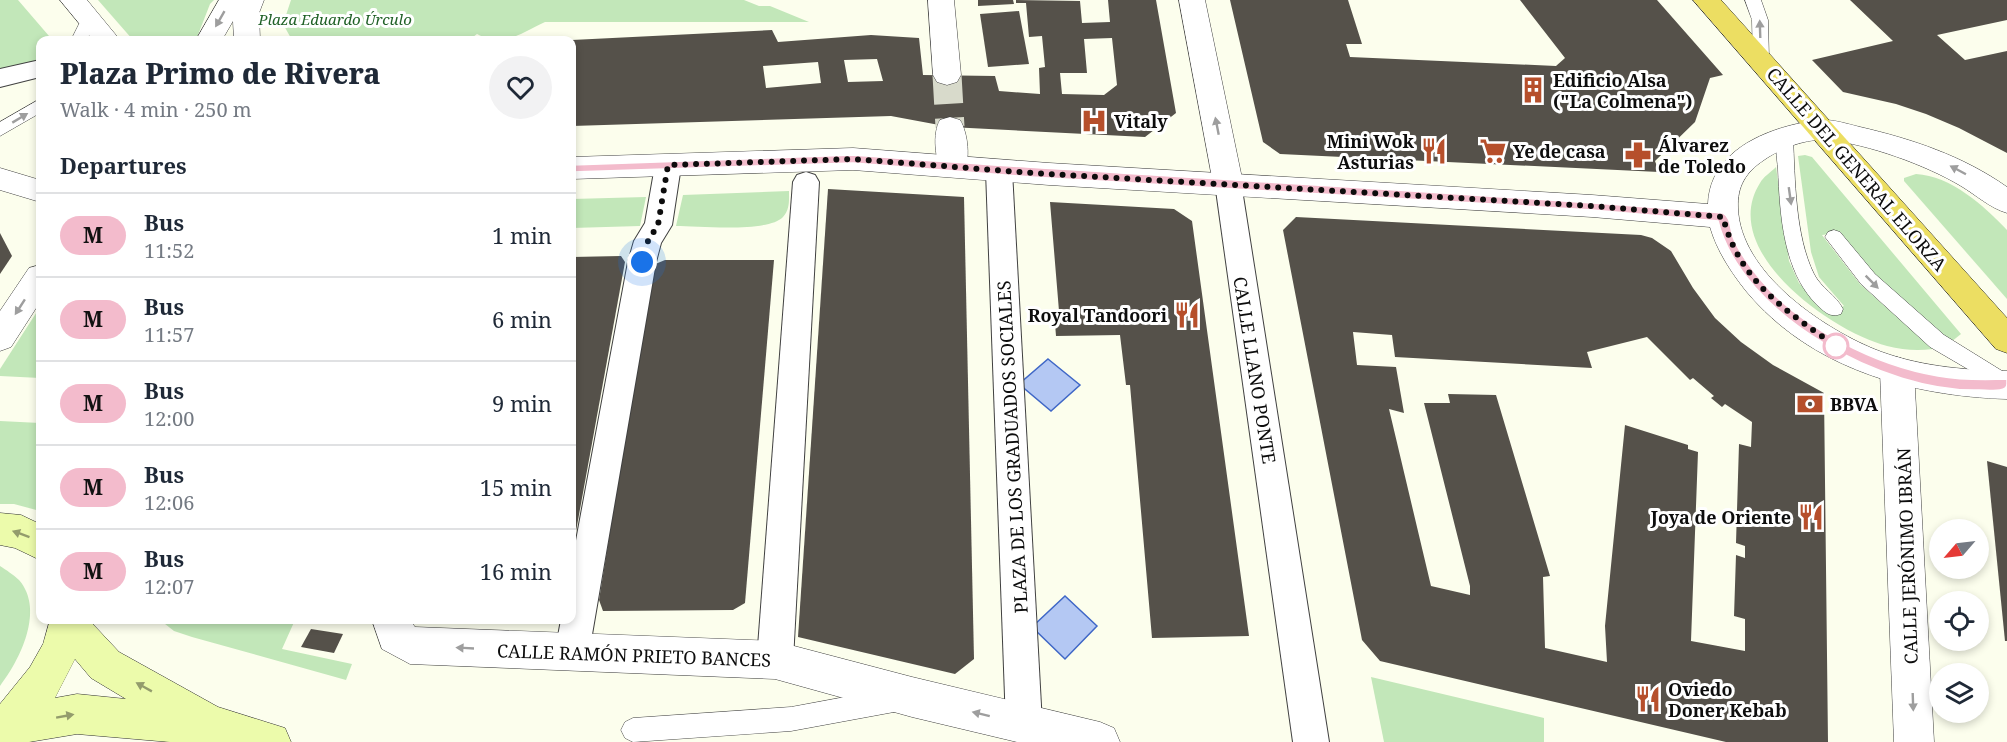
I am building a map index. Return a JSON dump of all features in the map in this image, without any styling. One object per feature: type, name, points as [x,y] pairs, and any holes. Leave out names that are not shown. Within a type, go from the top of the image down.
[{"type":"highway","name":"CALLE DEL GENERAL ELORZA","points":[[1706,0],[2007,340]]},
{"type":"main road","points":[[0,529],[21,532],[36,541]]},
{"type":"main road","points":[[4,729],[34,695],[46,676],[57,657],[68,624]]},
{"type":"main road","points":[[71,624],[105,665],[244,736]]},
{"type":"main road","points":[[4,729],[77,714],[244,736]]},
{"type":"street","points":[[211,36],[229,5],[235,0]]},
{"type":"street","points":[[247,36],[246,13],[251,0]]},
{"type":"street","name":"CALLE LLANO PONTE","points":[[1192,0],[1228,183],[1311,742]]},
{"type":"street","points":[[936,4],[947,75]]},
{"type":"street","points":[[80,20],[102,36]]},
{"type":"street","points":[[0,78],[36,70]]},
{"type":"street","points":[[950,127],[953,166]]},
{"type":"street","points":[[2007,202],[1956,168],[1928,156],[1821,129],[1785,137],[1754,152],[1731,175],[1725,187],[1723,217],[1728,238],[1740,261],[1772,299],[1813,332],[1836,346],[1897,371],[1938,381],[1961,384],[2007,384]]},
{"type":"street","points":[[576,168],[853,159],[999,171],[1592,206],[1723,217]]},
{"type":"street","points":[[572,652],[642,262],[648,241],[658,225],[668,165]]},
{"type":"street","points":[[2,179],[36,167]]},
{"type":"street","name":"PLAZA DE LOS GRADUADOS SOCIALES","points":[[999,171],[1024,724]]},
{"type":"street","points":[[2,179],[36,190]]},
{"type":"street","points":[[776,660],[806,182]]},
{"type":"street","points":[[0,338],[36,283]]},
{"type":"street","name":"CALLE JERÓNIMO IBRÁN","points":[[1897,371],[1914,742]]},
{"type":"street","name":"CALLE RAMÓN PRIETO BANCES","points":[[400,632],[572,652],[776,660],[912,697],[1100,742]]},
{"type":"lane","points":[[1753,0],[1760,20],[1761,60]]},
{"type":"lane","points":[[0,130],[36,108]]},
{"type":"lane","points":[[1785,137],[1786,169],[1798,254],[1810,284],[1834,309]]},
{"type":"lane","points":[[1834,237],[1868,279],[1936,341],[2007,384]]},
{"type":"lane","points":[[633,730],[791,719],[912,697]]},
{"type":"green space","points":[[0,0],[18,0],[49,36],[36,36],[36,61],[0,72]]},
{"type":"green space","points":[[98,0],[214,0],[210,4],[198,36],[130,36]]},
{"type":"green space","name":"Plaza Eduardo Úrculo","points":[[291,0],[744,0],[759,6],[770,6],[809,22],[545,22],[516,36],[477,34],[474,36],[290,36],[283,24]]},
{"type":"green space","points":[[1798,156],[1812,157],[1961,334],[1951,342],[1878,279],[1839,233],[1822,235],[1860,284],[1933,349],[1899,348],[1864,338],[1811,306],[1787,285],[1767,261],[1754,235],[1751,209],[1760,183],[1776,167],[1789,261],[1799,283],[1826,311],[1844,306],[1819,277],[1811,252]]},
{"type":"green space","points":[[1916,174],[1942,180],[1966,193],[2007,230],[2007,299],[1904,181],[1904,178]]},
{"type":"green space","points":[[789,191],[787,211],[775,222],[749,227],[676,226],[683,195]]},
{"type":"green space","points":[[646,197],[640,226],[576,228],[576,199]]},
{"type":"green space","points":[[36,313],[36,378],[0,376],[0,369]]},
{"type":"green space","points":[[0,421],[36,423],[36,510],[14,504],[0,504]]},
{"type":"green space","points":[[0,566],[19,580],[26,592],[30,606],[30,620],[22,649],[0,686]]},
{"type":"green space","points":[[165,624],[293,624],[282,649],[352,664],[346,680],[174,631]]},
{"type":"green space","points":[[1371,677],[1544,718],[1544,742],[1384,742]]},
{"type":"water","points":[[1048,359],[1080,385],[1051,411],[1019,384]]},
{"type":"water","points":[[1065,596],[1097,626],[1065,659],[1032,627]]},
{"type":"building","points":[[978,0],[1013,0],[1014,4],[978,6]]},
{"type":"building","points":[[1016,0],[1080,1],[1082,23],[1110,22],[1108,0],[1156,0],[1176,113],[1145,137],[950,127],[891,116],[576,126],[576,40],[772,30],[778,42],[871,35],[919,38],[923,75],[995,76],[999,91],[1040,94],[1039,68],[1045,67],[1042,36],[1029,37],[1026,3],[1016,3]],"holes":[[[1112,38],[1117,85],[1104,95],[1062,94],[1060,73],[1087,73],[1084,39]],[[877,59],[883,81],[848,82],[844,60]],[[818,62],[821,83],[766,88],[763,66]]]},
{"type":"building","name":"Edificio Alsa (\"La Colmena\")","points":[[1230,0],[1348,0],[1362,44],[1346,44],[1350,57],[1556,66],[1565,58],[1520,0],[1657,0],[1723,75],[1710,78],[1695,122],[1655,161],[1659,172],[1280,154],[1263,142]]},
{"type":"building","points":[[1850,0],[2007,0],[2007,20],[1937,35],[1965,60],[2007,51],[2007,153],[1926,114],[1896,104],[1843,92],[1812,60],[1893,41]]},
{"type":"building","points":[[1019,11],[1029,64],[988,67],[980,14]]},
{"type":"building","points":[[828,189],[964,197],[974,659],[955,674],[798,637]]},
{"type":"building","points":[[1050,202],[1174,209],[1192,221],[1249,636],[1152,638],[1130,385],[1126,385],[1120,335],[1056,336],[1054,311],[1059,311]]},
{"type":"building","points":[[1296,217],[1641,235],[1652,238],[1671,251],[1693,288],[1715,318],[1741,342],[1773,365],[1824,393],[1828,742],[1726,742],[1380,661],[1362,640],[1283,230]],"holes":[[[1353,332],[1392,335],[1395,357],[1592,368],[1587,352],[1647,337],[1690,380],[1693,378],[1714,396],[1711,398],[1722,407],[1725,404],[1752,422],[1751,447],[1739,444],[1736,543],[1745,546],[1745,558],[1736,555],[1734,616],[1745,619],[1745,651],[1691,641],[1698,452],[1688,449],[1688,445],[1625,425],[1605,626],[1607,662],[1545,648],[1543,577],[1550,576],[1496,395],[1448,394],[1450,403],[1424,403],[1470,586],[1470,595],[1431,586],[1389,409],[1404,413],[1396,367],[1357,365]]]},
{"type":"building","points":[[0,233],[12,256],[0,274]]},
{"type":"building","points":[[621,256],[625,262],[576,531],[576,257]]},
{"type":"building","points":[[665,260],[774,260],[745,603],[733,610],[603,611],[599,600],[653,265]]},
{"type":"building","points":[[1987,461],[2007,467],[2007,641],[2005,641]]},
{"type":"building","points":[[311,629],[343,634],[334,653],[301,647]]},
{"type":"tunnel","points":[[947,75],[950,127]]},
{"type":"bus line","name":"M","points":[[576,169],[853,159],[999,171],[1592,206],[1723,217],[1728,238],[1740,261],[1756,283],[1791,315],[1836,346],[1897,371],[1938,381],[1973,386],[2007,384]]},
{"type":"place","name":"Edificio Alsa (\"La Colmena\")","points":[[1533,90]]},
{"type":"place","name":"Vitaly","points":[[1094,121]]},
{"type":"place","name":"Mini Wok Asturias","points":[[1434,151]]},
{"type":"place","name":"Ye de casa","points":[[1493,151]]},
{"type":"place","name":"Álvarez de Toledo","points":[[1638,155]]},
{"type":"place","name":"Royal Tandoori","points":[[1187,315]]},
{"type":"place","name":"BBVA","points":[[1810,404]]},
{"type":"place","name":"Joya de Oriente","points":[[1811,517]]},
{"type":"place","name":"Oviedo Doner Kebab","points":[[1648,699]]},
{"type":"route","points":[[642,262],[648,241],[658,225],[668,165],[853,159],[999,171],[1592,206],[1723,217],[1728,238],[1740,261],[1756,283],[1791,315],[1836,346]]}]
